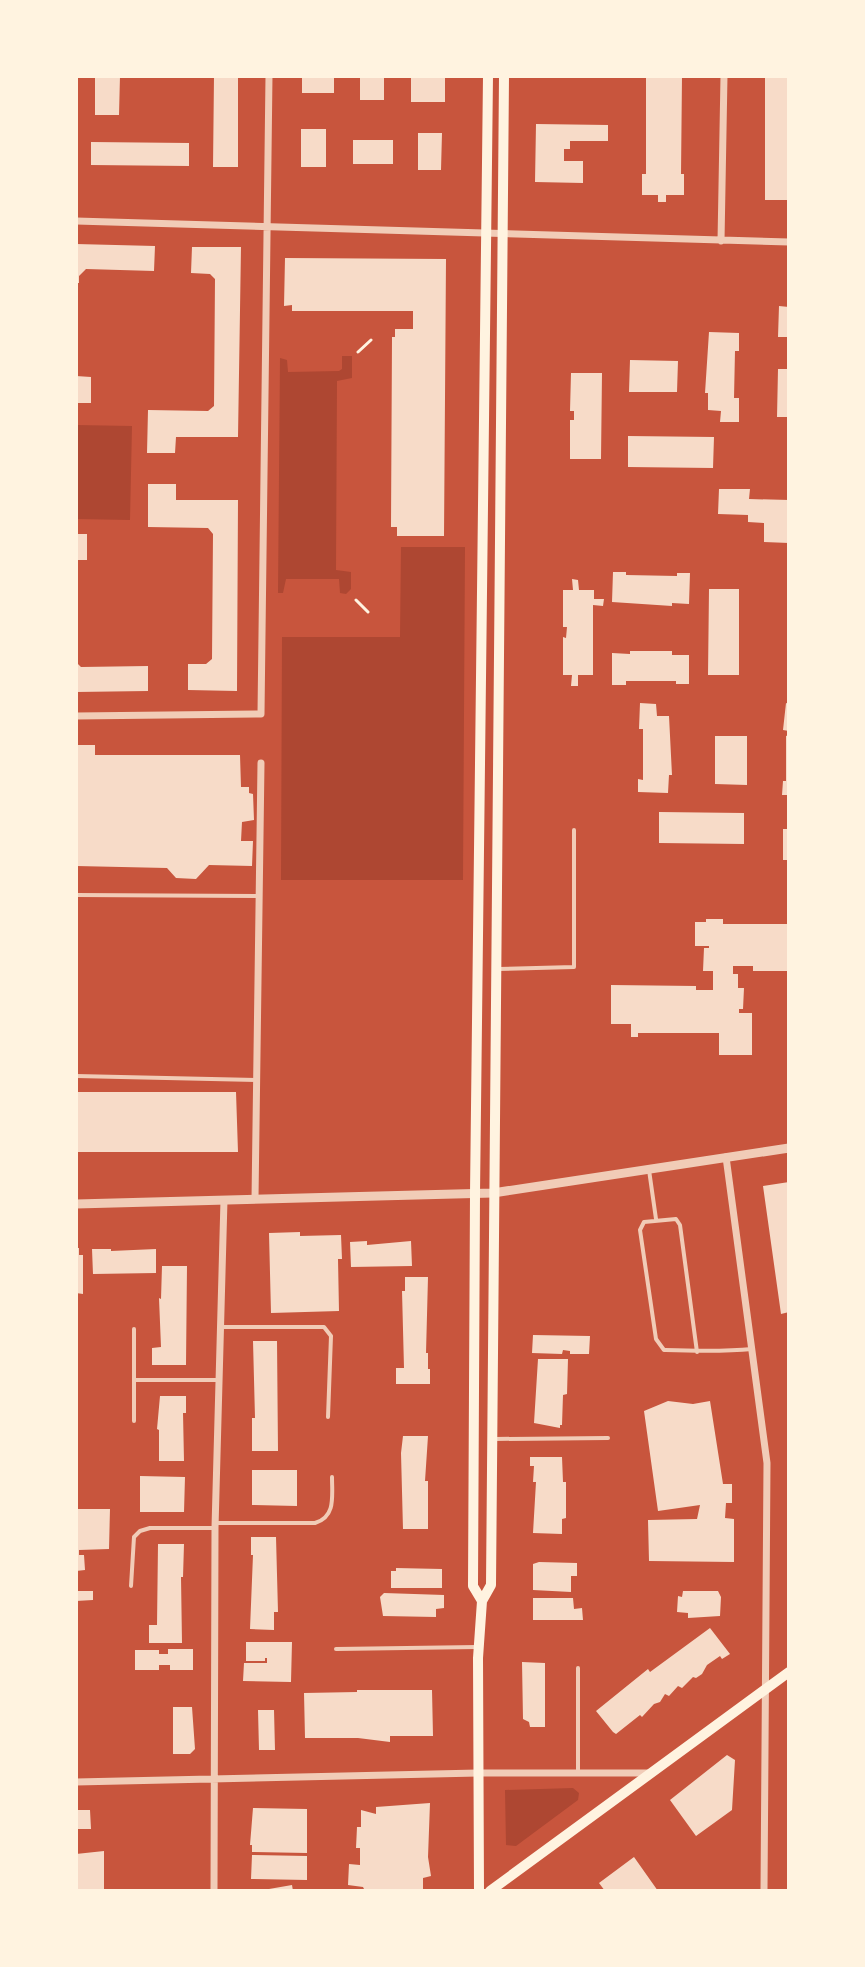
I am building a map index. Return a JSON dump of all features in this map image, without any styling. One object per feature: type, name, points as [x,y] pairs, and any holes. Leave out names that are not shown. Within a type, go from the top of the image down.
[{"type":"main road","points":[[482,1601],[473,1586],[484,234],[488,76]]},
{"type":"main road","points":[[479,1891],[479,1647],[482,1601],[491,1585],[504,76]]},
{"type":"main road","points":[[490,1891],[789,1672]]},
{"type":"street","points":[[76,716],[261,714],[269,76]]},
{"type":"street","points":[[721,241],[724,76]]},
{"type":"street","points":[[76,221],[789,242]]},
{"type":"street","points":[[255,1199],[261,763]]},
{"type":"street","points":[[76,1204],[493,1193],[789,1148]]},
{"type":"street","points":[[726,1157],[767,1463],[764,1891]]},
{"type":"street","points":[[214,1891],[215,1526],[224,1200]]},
{"type":"street","points":[[76,1782],[478,1773],[652,1773]]},
{"type":"lane","points":[[498,969],[574,967],[574,830]]},
{"type":"lane","points":[[76,895],[261,896]]},
{"type":"lane","points":[[76,1076],[256,1080]]},
{"type":"lane","points":[[649,1170],[656,1219]]},
{"type":"lane","points":[[697,1352],[680,1225],[676,1219],[644,1222],[640,1230],[656,1339],[664,1350],[697,1352],[752,1349]]},
{"type":"lane","points":[[220,1327],[324,1327],[328,1330],[331,1336],[328,1417]]},
{"type":"lane","points":[[134,1329],[134,1421]]},
{"type":"lane","points":[[134,1380],[219,1380]]},
{"type":"lane","points":[[493,1439],[608,1438]]},
{"type":"lane","points":[[131,1586],[134,1537],[140,1531],[150,1528],[315,1523],[322,1521],[331,1509],[332,1477]]},
{"type":"lane","points":[[336,1649],[479,1647]]},
{"type":"lane","points":[[578,1668],[578,1772]]},
{"type":"path","points":[[358,352],[371,340]]},
{"type":"path","points":[[356,600],[368,612]]},
{"type":"shaded area","points":[[342,356],[352,356],[352,378],[337,381],[336,570],[351,572],[351,589],[346,594],[340,593],[339,579],[286,579],[283,593],[278,593],[280,358],[287,360],[288,372],[339,371],[342,369]]},
{"type":"shaded area","points":[[76,425],[132,426],[130,520],[76,519]]},
{"type":"shaded area","points":[[401,547],[465,547],[463,880],[281,880],[282,637],[400,637]]},
{"type":"shaded area","points":[[573,1788],[579,1793],[578,1800],[516,1846],[506,1845],[505,1790]]},
{"type":"building","points":[[95,76],[120,76],[119,115],[95,115]]},
{"type":"building","points":[[214,76],[238,76],[238,167],[213,167]]},
{"type":"building","points":[[302,76],[334,76],[334,93],[302,93]]},
{"type":"building","points":[[360,76],[384,76],[384,100],[360,100]]},
{"type":"building","points":[[646,76],[682,76],[681,174],[684,174],[684,195],[666,195],[666,202],[658,202],[658,195],[642,195],[642,174],[646,174]]},
{"type":"building","points":[[411,77],[445,77],[445,102],[411,102]]},
{"type":"building","points":[[765,77],[789,78],[789,200],[765,200]]},
{"type":"building","points":[[536,124],[608,125],[608,141],[570,141],[570,149],[564,149],[564,161],[583,161],[583,183],[535,182]]},
{"type":"building","points":[[301,129],[326,129],[326,167],[301,167]]},
{"type":"building","points":[[418,133],[442,133],[441,170],[418,170]]},
{"type":"building","points":[[353,140],[393,140],[393,164],[353,164]]},
{"type":"building","points":[[91,142],[189,143],[189,166],[91,165]]},
{"type":"building","points":[[76,244],[155,246],[154,271],[86,269],[79,276],[79,283],[76,283]]},
{"type":"building","points":[[192,247],[241,247],[238,437],[176,437],[175,453],[147,453],[148,410],[208,411],[214,406],[215,279],[210,274],[191,273]]},
{"type":"building","points":[[285,258],[446,259],[444,536],[397,536],[397,527],[391,527],[392,337],[395,337],[395,329],[413,329],[413,311],[292,311],[292,305],[284,306]]},
{"type":"building","points":[[779,306],[789,307],[789,337],[778,337]]},
{"type":"building","points":[[709,332],[739,333],[739,351],[735,351],[734,398],[739,398],[739,422],[720,422],[721,411],[708,410],[708,393],[705,393]]},
{"type":"building","points":[[630,360],[678,361],[677,392],[629,392]]},
{"type":"building","points":[[778,369],[789,369],[789,417],[777,417]]},
{"type":"building","points":[[571,373],[602,373],[601,459],[570,459],[570,420],[574,420],[574,411],[570,411]]},
{"type":"building","points":[[76,376],[91,377],[91,403],[76,403]]},
{"type":"building","points":[[628,436],[714,437],[713,468],[628,467]]},
{"type":"building","points":[[148,484],[176,484],[176,500],[238,500],[237,691],[188,690],[188,664],[206,664],[212,659],[213,534],[208,528],[148,527]]},
{"type":"building","points":[[719,489],[750,489],[749,499],[789,500],[789,543],[764,542],[764,523],[748,522],[748,515],[718,514]]},
{"type":"building","points":[[76,534],[87,534],[87,560],[76,560]]},
{"type":"building","points":[[613,572],[677,576],[677,573],[690,573],[689,604],[672,603],[672,606],[612,602]]},
{"type":"building","points":[[572,579],[578,580],[579,590],[594,590],[594,599],[604,599],[603,606],[593,605],[593,675],[578,675],[578,686],[571,686],[572,675],[563,675],[563,637],[566,638],[567,627],[563,627],[563,590],[573,590]]},
{"type":"building","points":[[709,589],[739,589],[739,675],[708,675]]},
{"type":"building","points":[[630,651],[672,651],[672,655],[689,655],[689,684],[626,681],[626,685],[612,685],[612,653],[630,654]]},
{"type":"building","points":[[76,662],[81,667],[148,666],[148,691],[76,692]]},
{"type":"building","points":[[640,703],[656,704],[657,716],[669,716],[672,775],[669,775],[668,793],[638,792],[638,779],[643,780]]},
{"type":"building","points":[[786,703],[789,704],[789,731],[783,730]]},
{"type":"building","points":[[789,735],[789,795],[782,795],[783,781],[786,781],[786,736]]},
{"type":"building","points":[[715,736],[747,736],[747,785],[715,784]]},
{"type":"building","points":[[76,745],[95,745],[95,755],[240,755],[241,787],[249,787],[249,793],[253,794],[254,820],[242,822],[241,841],[253,841],[252,866],[209,865],[196,879],[176,878],[167,868],[76,866]]},
{"type":"building","points":[[659,812],[744,813],[744,844],[659,843]]},
{"type":"building","points":[[783,829],[789,829],[789,860],[783,860]]},
{"type":"building","points":[[706,919],[723,919],[723,924],[789,924],[789,971],[753,971],[753,966],[733,966],[733,974],[738,974],[738,988],[744,988],[743,1009],[739,1009],[739,1013],[752,1013],[752,1055],[719,1055],[719,1033],[638,1033],[638,1037],[631,1037],[631,1024],[611,1024],[611,985],[696,986],[696,990],[713,990],[713,971],[703,971],[704,948],[709,946],[695,946],[695,922],[706,922]]},
{"type":"building","points":[[76,1092],[236,1092],[238,1152],[76,1152]]},
{"type":"building","points":[[789,1182],[789,1312],[781,1314],[763,1186]]},
{"type":"building","points":[[300,1232],[300,1236],[341,1235],[339,1311],[271,1313],[269,1233]]},
{"type":"building","points":[[367,1241],[367,1245],[411,1241],[412,1266],[351,1267],[350,1242]]},
{"type":"building","points":[[76,1248],[79,1248],[79,1255],[83,1255],[83,1294],[76,1293]]},
{"type":"building","points":[[92,1249],[156,1249],[156,1273],[93,1274]]},
{"type":"building","points":[[162,1266],[187,1266],[186,1365],[152,1365],[152,1348],[161,1347],[159,1298]]},
{"type":"building","points":[[405,1277],[428,1277],[426,1353],[430,1384],[396,1384],[396,1368],[404,1368],[402,1291],[405,1291]]},
{"type":"building","points":[[533,1335],[590,1336],[589,1354],[570,1354],[570,1351],[563,1350],[562,1354],[532,1353]]},
{"type":"building","points":[[253,1341],[277,1341],[278,1451],[252,1451],[252,1418],[255,1418]]},
{"type":"building","points":[[538,1359],[568,1359],[567,1394],[563,1395],[560,1428],[534,1423]]},
{"type":"building","points":[[160,1396],[186,1396],[186,1413],[183,1413],[184,1461],[159,1461],[157,1429]]},
{"type":"building","points":[[668,1401],[693,1404],[710,1401],[723,1484],[732,1484],[732,1503],[726,1503],[725,1518],[734,1519],[734,1562],[649,1561],[648,1520],[697,1519],[700,1505],[658,1511],[644,1411]]},
{"type":"building","points":[[403,1436],[428,1436],[425,1481],[428,1481],[428,1529],[403,1529]]},
{"type":"building","points":[[530,1457],[562,1457],[566,1518],[562,1519],[562,1534],[533,1533],[536,1482],[533,1482],[534,1466],[530,1466]]},
{"type":"building","points":[[252,1470],[297,1470],[297,1506],[252,1505]]},
{"type":"building","points":[[140,1476],[185,1477],[184,1512],[140,1512]]},
{"type":"building","points":[[76,1509],[110,1509],[109,1549],[79,1550],[79,1555],[84,1555],[85,1570],[76,1571]]},
{"type":"building","points":[[251,1537],[276,1537],[278,1612],[274,1612],[274,1630],[250,1629]]},
{"type":"building","points":[[158,1544],[184,1544],[182,1643],[149,1643],[149,1625],[157,1625]]},
{"type":"building","points":[[577,1563],[577,1576],[571,1576],[571,1592],[533,1590],[533,1564]]},
{"type":"building","points":[[396,1568],[442,1569],[442,1588],[391,1588],[391,1571],[396,1571]]},
{"type":"building","points":[[76,1591],[93,1591],[93,1600],[76,1601]]},
{"type":"building","points":[[683,1591],[718,1591],[721,1597],[720,1616],[688,1618],[688,1613],[677,1612],[678,1596],[682,1597]]},
{"type":"building","points":[[384,1593],[444,1595],[444,1608],[436,1609],[436,1617],[383,1616],[380,1597]]},
{"type":"building","points":[[533,1598],[573,1598],[574,1609],[582,1608],[583,1620],[533,1620]]},
{"type":"building","points":[[710,1628],[730,1654],[722,1659],[720,1656],[682,1688],[678,1686],[669,1696],[665,1694],[642,1717],[640,1715],[616,1734],[613,1732],[596,1711],[648,1669],[650,1672]]},
{"type":"building","points":[[246,1642],[292,1642],[291,1682],[243,1681],[244,1663],[267,1663],[267,1658],[265,1661],[246,1661]]},
{"type":"building","points":[[168,1649],[193,1649],[193,1670],[170,1670],[170,1665],[159,1665],[159,1670],[135,1670],[135,1650],[159,1650],[159,1654],[168,1654]]},
{"type":"building","points":[[522,1662],[545,1663],[545,1727],[530,1727],[529,1722],[523,1719]]},
{"type":"building","points":[[432,1690],[433,1736],[390,1736],[390,1742],[358,1738],[305,1738],[304,1693]]},
{"type":"building","points":[[173,1707],[192,1707],[195,1749],[190,1754],[173,1754]]},
{"type":"building","points":[[258,1710],[274,1710],[275,1750],[259,1750]]},
{"type":"building","points":[[727,1755],[735,1760],[732,1810],[696,1836],[670,1800]]},
{"type":"building","points":[[430,1803],[428,1857],[431,1876],[423,1878],[423,1891],[365,1891],[363,1887],[348,1885],[349,1864],[360,1865],[360,1848],[356,1848],[361,1810],[376,1814],[376,1807]]},
{"type":"building","points":[[253,1808],[307,1809],[307,1853],[252,1852]]},
{"type":"building","points":[[76,1810],[90,1810],[91,1829],[76,1829]]},
{"type":"building","points":[[104,1851],[104,1889],[76,1889],[76,1854]]},
{"type":"building","points":[[252,1855],[307,1856],[307,1880],[251,1879]]},
{"type":"building","points":[[634,1857],[658,1891],[605,1891],[599,1883]]},
{"type":"building","points":[[292,1885],[293,1891],[269,1891],[269,1889]]}]
